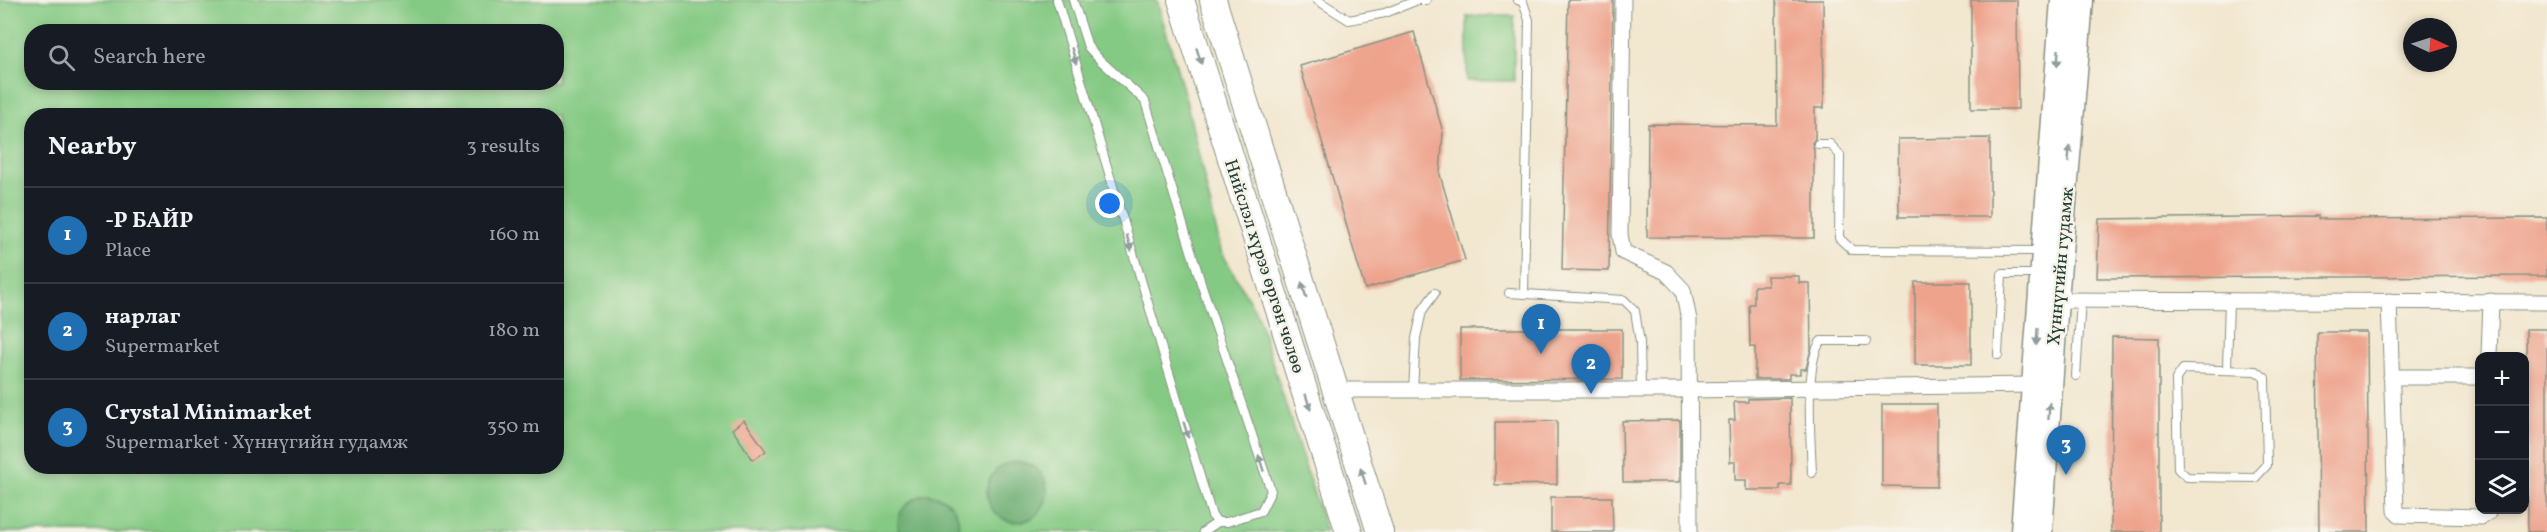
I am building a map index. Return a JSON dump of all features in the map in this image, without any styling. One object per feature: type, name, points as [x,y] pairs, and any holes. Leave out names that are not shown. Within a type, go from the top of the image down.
[{"type":"main road","name":"Нийслэл хүрээ өргөн чөлөө","points":[[1181,0],[1349,532]]},
{"type":"main road","name":"Нийслэл хүрээ өргөн чөлөө","points":[[1213,0],[1380,532]]},
{"type":"main road","name":"Хүннүгийн гудамж","points":[[2022,532],[2033,386],[2048,300],[2041,274],[2052,251],[2062,0]]},
{"type":"main road","name":"Хүннүгийн гудамж","points":[[2041,532],[2048,300],[2082,0]]},
{"type":"main road","points":[[1298,371],[1326,362]]},
{"type":"street","points":[[1623,0],[1620,234],[1623,252],[1666,272],[1683,290],[1689,320],[1690,532]]},
{"type":"street","points":[[2048,300],[2547,302]]},
{"type":"street","points":[[2389,301],[2396,511],[2400,515],[2482,517],[2486,514]]},
{"type":"street","points":[[2489,352],[2490,301]]},
{"type":"street","points":[[2391,377],[2475,377]]},
{"type":"street","points":[[1335,390],[1689,390],[2033,386]]},
{"type":"lane","points":[[1057,0],[1212,516],[1218,522]]},
{"type":"lane","points":[[1073,0],[1088,47],[1145,100],[1201,283],[1270,491],[1261,511],[1227,522],[1218,522],[1203,532]]},
{"type":"lane","points":[[1317,0],[1350,20],[1385,13],[1418,0],[1426,0]]},
{"type":"lane","points":[[1518,0],[1523,3],[1528,20],[1524,294]]},
{"type":"lane","points":[[1818,144],[1830,144],[1840,155],[1839,238],[1852,250],[2052,251]]},
{"type":"lane","points":[[1998,355],[2002,274],[2041,274]]},
{"type":"lane","points":[[1413,390],[1416,338],[1422,311],[1435,293]]},
{"type":"lane","points":[[1509,293],[1624,300],[1635,311],[1640,343],[1641,390]]},
{"type":"lane","points":[[2076,376],[2081,300]]},
{"type":"lane","points":[[2227,369],[2229,300]]},
{"type":"lane","points":[[1812,473],[1810,388],[1815,349],[1821,341],[1866,341]]},
{"type":"lane","points":[[2183,369],[2227,369],[2256,371],[2265,378],[2267,465],[2255,478],[2187,477],[2178,469],[2176,379],[2183,369]]},
{"type":"green space","points":[[0,0],[1157,0],[1186,100],[1221,251],[1257,314],[1326,532],[0,532]]},
{"type":"green space","points":[[1467,16],[1514,16],[1514,81],[1467,81]]},
{"type":"green space","points":[[1011,462],[1023,462],[1034,467],[1042,475],[1047,492],[1045,504],[1034,517],[1023,522],[1011,522],[1000,517],[992,509],[987,498],[987,486],[992,475],[1000,467]]},
{"type":"green space","points":[[928,494],[942,498],[952,506],[958,518],[958,532],[899,532],[901,512],[909,502]]},
{"type":"building","points":[[1568,0],[1613,0],[1609,271],[1562,270]]},
{"type":"building","points":[[1776,0],[1823,0],[1824,108],[1815,108],[1815,139],[1812,143],[1814,149],[1814,238],[1647,237],[1648,124],[1777,125]]},
{"type":"building","points":[[1971,0],[2017,0],[2018,109],[1971,109]]},
{"type":"building","points":[[1414,32],[1443,132],[1440,175],[1465,260],[1365,289],[1300,66]]},
{"type":"building","points":[[1990,138],[1990,217],[1899,217],[1898,139]]},
{"type":"building","points":[[2318,216],[2318,219],[2547,218],[2547,276],[2097,278],[2099,219]]},
{"type":"building","points":[[1767,276],[1799,276],[1799,283],[1810,283],[1811,349],[1806,369],[1800,369],[1800,374],[1789,374],[1789,379],[1755,379],[1755,347],[1750,347],[1749,304],[1754,304],[1754,286],[1768,286]]},
{"type":"building","points":[[1915,282],[1971,282],[1971,365],[1915,365]]},
{"type":"building","points":[[1460,329],[1622,329],[1622,379],[1460,380]]},
{"type":"building","points":[[2526,329],[2547,329],[2547,532],[2528,532],[2529,352],[2526,352]]},
{"type":"building","points":[[2317,332],[2367,332],[2369,532],[2319,532]]},
{"type":"building","points":[[2112,337],[2159,338],[2159,532],[2111,532]]},
{"type":"building","points":[[1790,398],[1791,485],[1780,485],[1780,490],[1746,490],[1746,480],[1735,480],[1735,462],[1730,462],[1729,420],[1735,420],[1734,402],[1748,402],[1748,399]]},
{"type":"building","points":[[1882,404],[1937,404],[1937,487],[1882,486]]},
{"type":"building","points":[[744,420],[766,451],[753,460],[732,429]]},
{"type":"building","points":[[1680,420],[1680,482],[1623,482],[1622,421]]},
{"type":"building","points":[[1557,421],[1557,484],[1495,485],[1495,422]]},
{"type":"building","points":[[1551,497],[1612,497],[1613,532],[1551,532]]},
{"type":"place","name":"-Р БАЙР","points":[[1541,354]]},
{"type":"place","name":"нарлаг","points":[[1591,394]]},
{"type":"place","name":"Crystal Minimarket","points":[[2066,475]]}]
